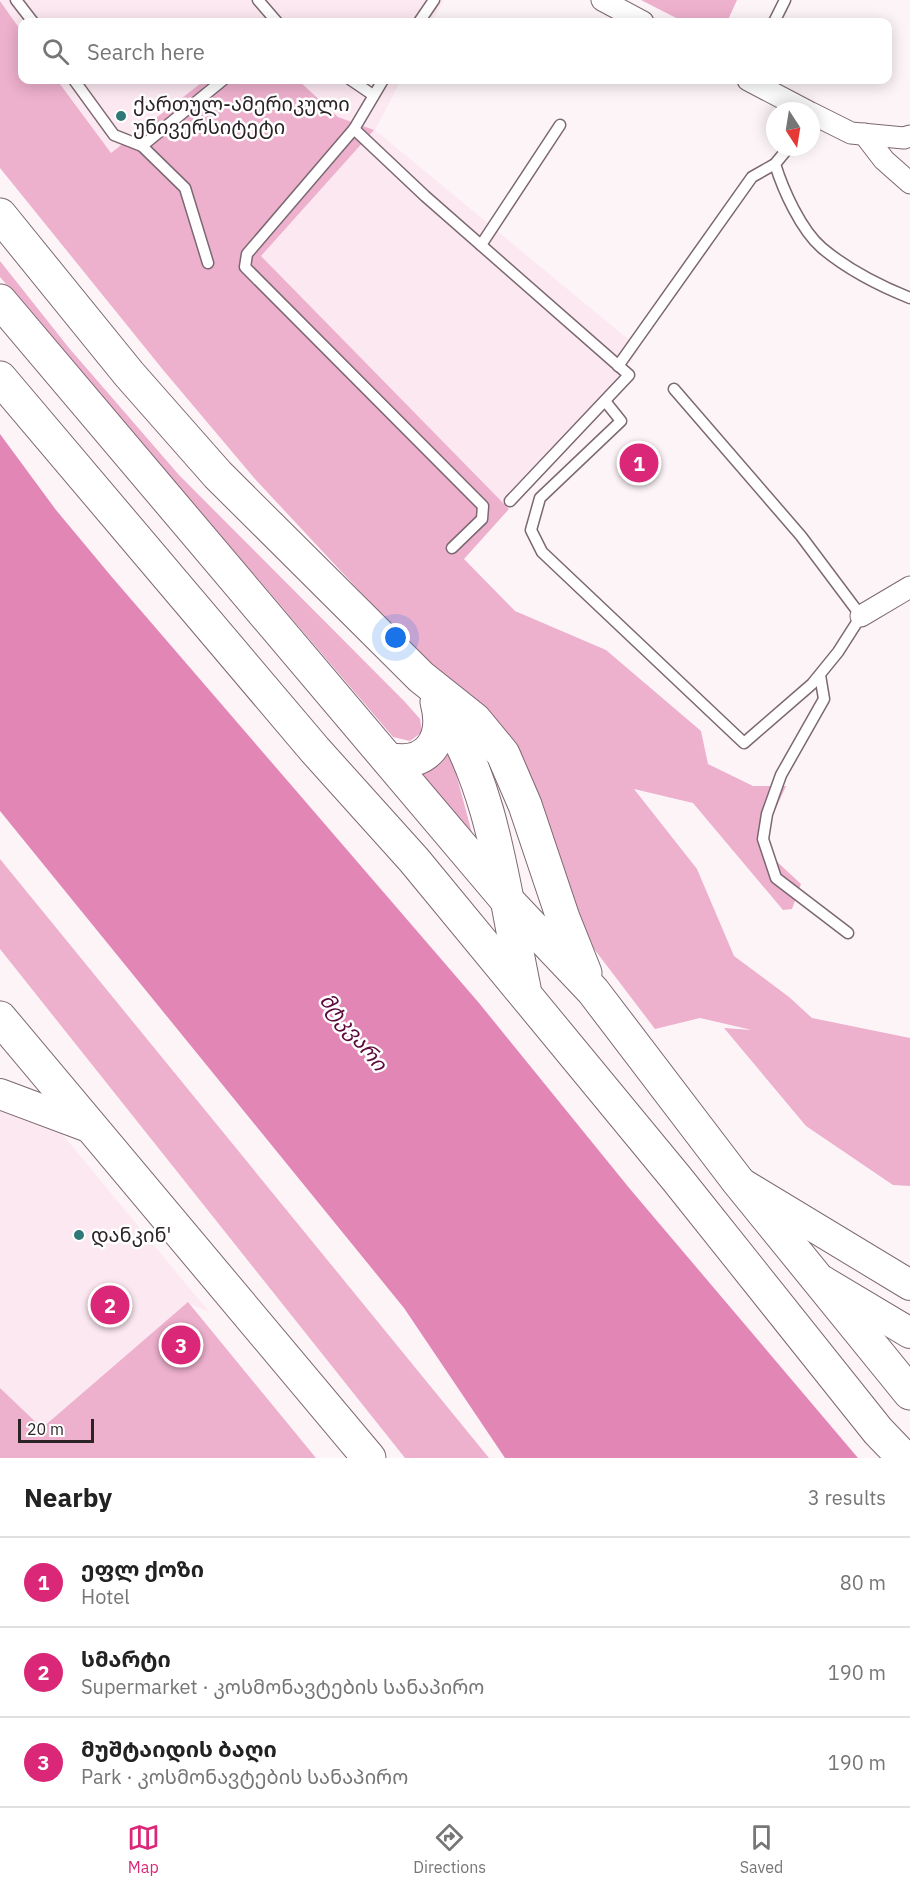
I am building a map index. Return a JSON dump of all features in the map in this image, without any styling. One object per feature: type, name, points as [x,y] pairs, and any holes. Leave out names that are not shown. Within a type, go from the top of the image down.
[{"type":"main road","points":[[0,215],[170,423],[429,690],[459,735],[471,762],[487,816],[525,993]]},
{"type":"main road","points":[[0,301],[504,898],[593,991],[737,1180],[910,1393]]},
{"type":"main road","points":[[0,378],[315,750],[414,860],[677,1179],[878,1431],[904,1458]]},
{"type":"main road","points":[[388,759],[406,762],[432,748],[440,728],[429,690]]},
{"type":"main road","points":[[429,690],[475,720],[502,754],[525,805],[563,918],[593,991]]},
{"type":"main road","points":[[0,1018],[369,1458]]},
{"type":"main road","points":[[0,1094],[91,1128]]},
{"type":"main road","points":[[677,1179],[815,1276],[910,1333]]},
{"type":"main road","points":[[737,1180],[910,1285]]},
{"type":"street","points":[[602,0],[636,18]]},
{"type":"street","points":[[755,84],[788,102]]},
{"type":"street","points":[[820,119],[851,133],[904,138],[910,136]]},
{"type":"street","points":[[864,134],[884,160],[910,183]]},
{"type":"street","points":[[861,616],[910,587]]},
{"type":"lane","points":[[16,0],[30,18]]},
{"type":"lane","points":[[258,0],[274,18]]},
{"type":"lane","points":[[422,18],[434,0]]},
{"type":"lane","points":[[776,18],[785,0]]},
{"type":"lane","points":[[77,84],[114,135],[142,146],[185,188],[208,263]]},
{"type":"lane","points":[[142,146],[218,84]]},
{"type":"lane","points":[[357,84],[373,95]]},
{"type":"lane","points":[[380,84],[354,129],[247,254],[245,267],[483,506],[482,519],[452,548]]},
{"type":"lane","points":[[481,245],[560,125]]},
{"type":"lane","points":[[354,129],[629,375],[510,501]]},
{"type":"lane","points":[[618,366],[752,177],[775,164],[782,156]]},
{"type":"lane","points":[[775,164],[786,197],[821,247],[887,289],[910,298]]},
{"type":"lane","points":[[605,401],[621,421],[540,498],[531,530],[542,552],[744,743],[820,675],[861,616],[801,536],[674,389]]},
{"type":"lane","points":[[820,675],[824,699],[781,775],[767,814],[763,839],[776,878],[848,933]]},
{"type":"shaded area","points":[[0,0],[444,0],[434,18],[18,18],[18,26]]},
{"type":"shaded area","points":[[641,0],[737,0],[729,18],[676,18]]},
{"type":"shaded area","points":[[0,1],[18,26],[18,84],[60,84],[111,153],[200,84],[302,84],[338,117],[374,130],[261,256],[509,509],[464,559],[515,611],[606,650],[701,731],[708,764],[753,786],[786,786],[765,832],[773,858],[801,884],[792,909],[783,910],[693,803],[634,789],[697,869],[734,956],[789,997],[812,1018],[910,1038],[910,1186],[893,1185],[806,1126],[724,1028],[752,1030],[700,1018],[655,1029],[566,912],[514,787],[406,641],[255,479],[164,371],[0,168]]},
{"type":"shaded area","name":"ქართულ-ამერიკული უნივერსიტეტი","points":[[60,84],[200,84],[111,153]]},
{"type":"shaded area","points":[[302,84],[399,84],[375,130],[640,349],[509,509],[261,256],[374,130],[338,117]]},
{"type":"shaded area","points":[[0,261],[69,348],[179,475],[405,702],[420,719],[422,732],[410,741],[393,737],[0,277]]},
{"type":"shaded area","points":[[445,733],[479,859],[405,768]]},
{"type":"shaded area","points":[[0,859],[489,1458],[405,1458],[0,949]]},
{"type":"shaded area","points":[[0,1102],[58,1129],[209,1312],[188,1303],[42,1428],[0,1388]]},
{"type":"shaded area","points":[[188,1302],[316,1458],[0,1458],[0,1388],[42,1428]]},
{"type":"water","name":"მტკვარი","points":[[0,434],[56,510],[111,576],[479,1003],[630,1189],[858,1458],[505,1458],[404,1308],[0,811]]},
{"type":"place","name":"ქართულ-ამერიკული უნივერსიტეტი","points":[[121,116]]},
{"type":"place","name":"ეფლ ქოზი","points":[[639,463]]},
{"type":"place","name":"დანკინ'","points":[[79,1235]]},
{"type":"place","name":"სმარტი","points":[[110,1305]]},
{"type":"place","name":"მუშტაიდის ბაღი","points":[[181,1345]]}]
